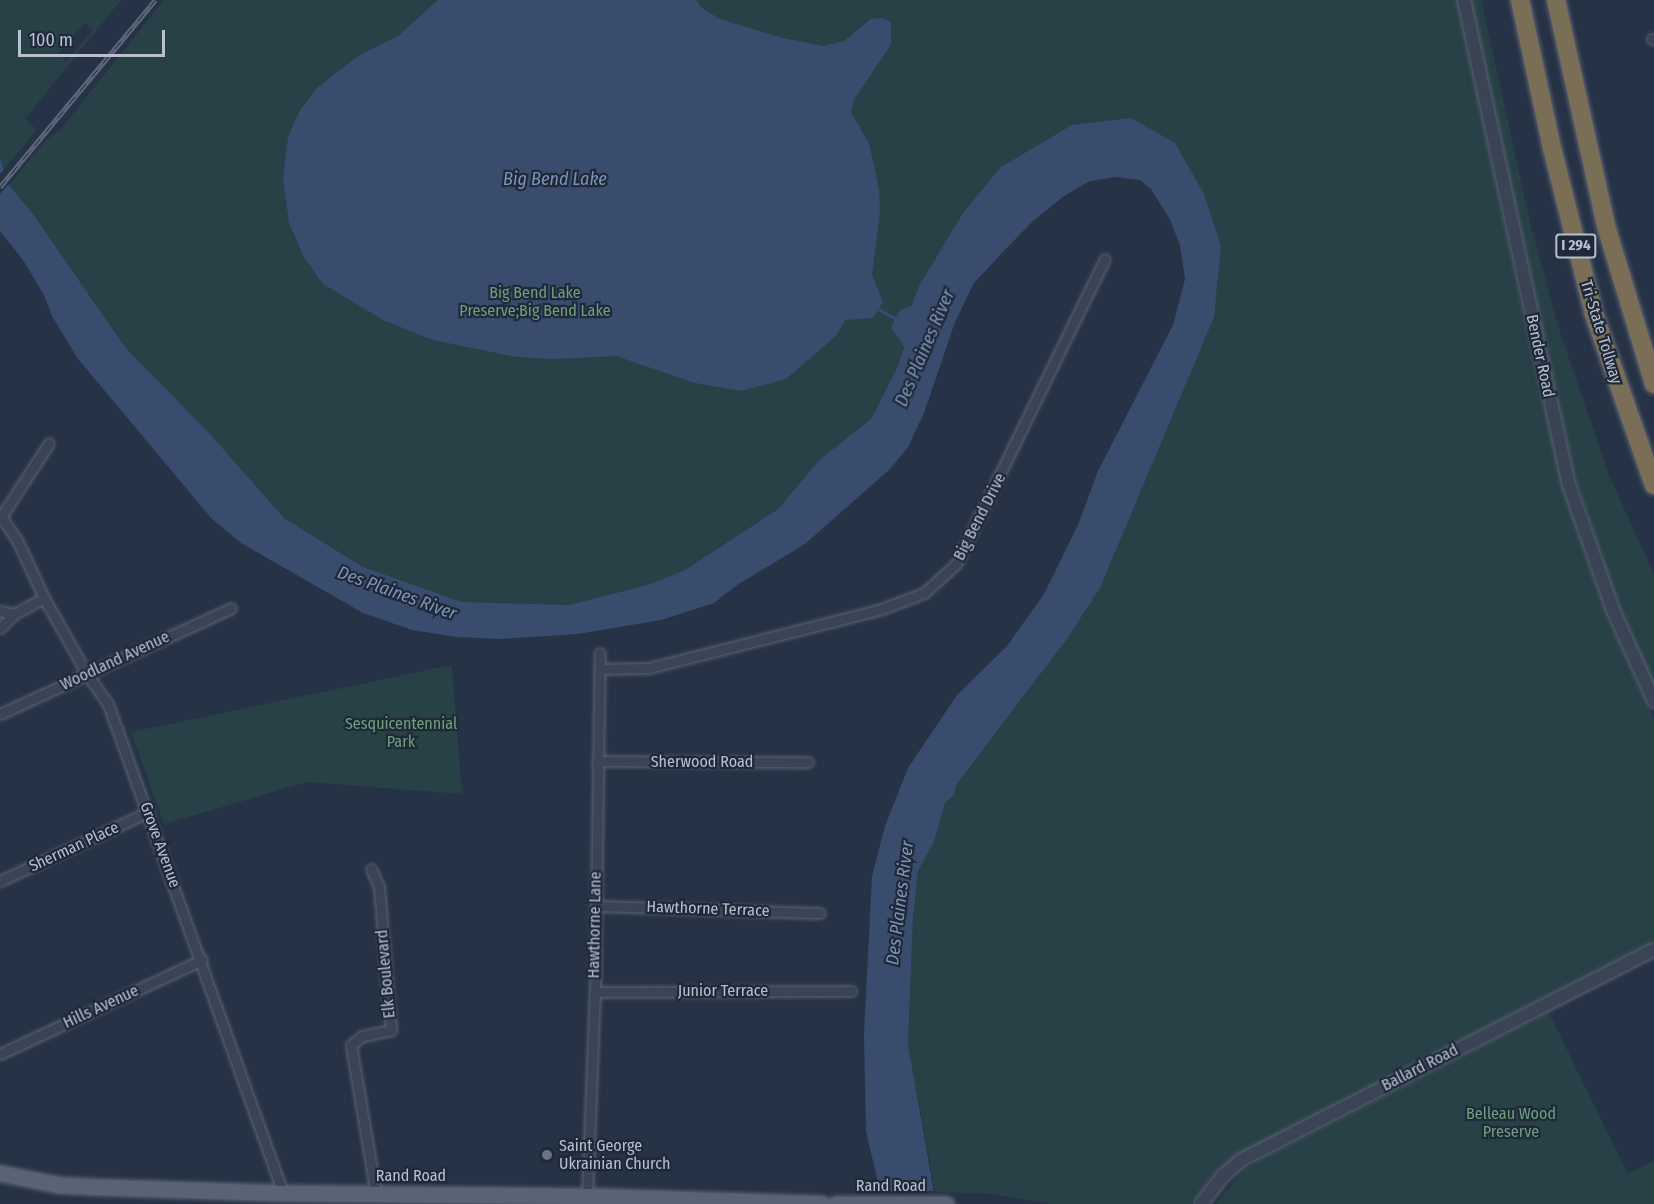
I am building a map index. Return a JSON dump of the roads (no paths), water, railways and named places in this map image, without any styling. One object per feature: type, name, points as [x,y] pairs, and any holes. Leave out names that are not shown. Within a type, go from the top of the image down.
[{"type":"highway","name":"Tri-State Tollway","points":[[1520,0],[1552,148],[1591,303],[1611,367],[1654,485]]},
{"type":"highway","name":"I 294","points":[[1556,0],[1606,226],[1654,384]]},
{"type":"main road","name":"Rand Road","points":[[0,1173],[59,1185],[283,1193],[587,1196],[822,1204]]},
{"type":"main road","points":[[419,1204],[436,1194]]},
{"type":"main road","name":"Rand Road","points":[[836,1204],[946,1204]]},
{"type":"street","name":"Bender Road","points":[[1464,0],[1569,485],[1613,610],[1654,701]]},
{"type":"street","name":"Big Bend Drive","points":[[600,669],[649,668],[879,610],[924,593],[957,564],[1105,260]]},
{"type":"street","points":[[1,516],[49,443]]},
{"type":"street","name":"Grove Avenue","points":[[1,516],[17,540],[44,598],[87,674],[108,704],[202,960],[283,1193]]},
{"type":"street","points":[[0,628],[14,614],[44,598]]},
{"type":"street","name":"Woodland Avenue","points":[[0,714],[231,608]]},
{"type":"street","points":[[0,611],[14,614]]},
{"type":"street","name":"Hawthorne Lane","points":[[587,1196],[595,992],[600,653]]},
{"type":"street","name":"Sherwood Road","points":[[597,761],[808,762]]},
{"type":"street","name":"Sherman Place","points":[[0,881],[148,812]]},
{"type":"street","name":"Elk Boulevard","points":[[371,869],[379,887],[391,1030],[362,1036],[351,1045],[376,1194]]},
{"type":"street","name":"Hawthorne Terrace","points":[[596,906],[820,913]]},
{"type":"street","name":"Ballard Road","points":[[1201,1204],[1224,1175],[1241,1160],[1551,1000],[1654,950]]},
{"type":"street","name":"Hills Avenue","points":[[0,1054],[202,960]]},
{"type":"street","name":"Junior Terrace","points":[[595,992],[851,991]]},
{"type":"water","name":"Big Bend Lake","points":[[438,0],[696,0],[702,8],[720,19],[783,38],[823,46],[844,41],[871,19],[881,18],[891,22],[891,44],[854,100],[851,113],[869,143],[879,189],[880,211],[872,275],[883,302],[873,318],[845,320],[837,335],[786,379],[741,391],[695,383],[616,356],[555,359],[516,357],[433,340],[383,320],[323,284],[304,257],[289,223],[283,178],[288,137],[300,110],[317,88],[358,56],[398,36]]},
{"type":"water","name":"Des Plaines River","points":[[1131,118],[1175,143],[1204,194],[1221,246],[1214,317],[1100,588],[1067,639],[956,785],[954,795],[945,803],[934,842],[918,871],[913,918],[908,1044],[936,1204],[883,1204],[866,1131],[864,1034],[872,876],[885,826],[908,768],[957,695],[1007,646],[1044,594],[1078,525],[1098,471],[1173,325],[1185,279],[1180,245],[1170,220],[1151,189],[1140,180],[1116,177],[1090,181],[1064,196],[1032,222],[974,283],[955,322],[924,413],[908,447],[890,469],[805,544],[737,585],[714,603],[661,620],[578,634],[498,639],[456,637],[412,630],[363,613],[241,543],[212,519],[78,359],[52,316],[44,295],[23,260],[0,231],[0,157],[9,185],[33,214],[125,347],[211,435],[284,518],[363,567],[462,602],[569,605],[651,584],[685,570],[778,509],[819,460],[871,419],[897,368],[904,347],[891,327],[899,311],[911,306],[919,286],[963,213],[1001,167],[1072,125]]},
{"type":"waterway","points":[[878,309],[898,320]]},
{"type":"railway","points":[[0,187],[155,0]]},
{"type":"place","name":"Saint George Ukrainian Church","points":[[547,1155]]},
{"type":"park label","name":"Big Bend Lake Preserve;Big Bend Lake","points":[[535,302]]},
{"type":"park label","name":"Sesquicentennial Park","points":[[401,733]]},
{"type":"park label","name":"Belleau Wood Preserve","points":[[1511,1123]]}]
